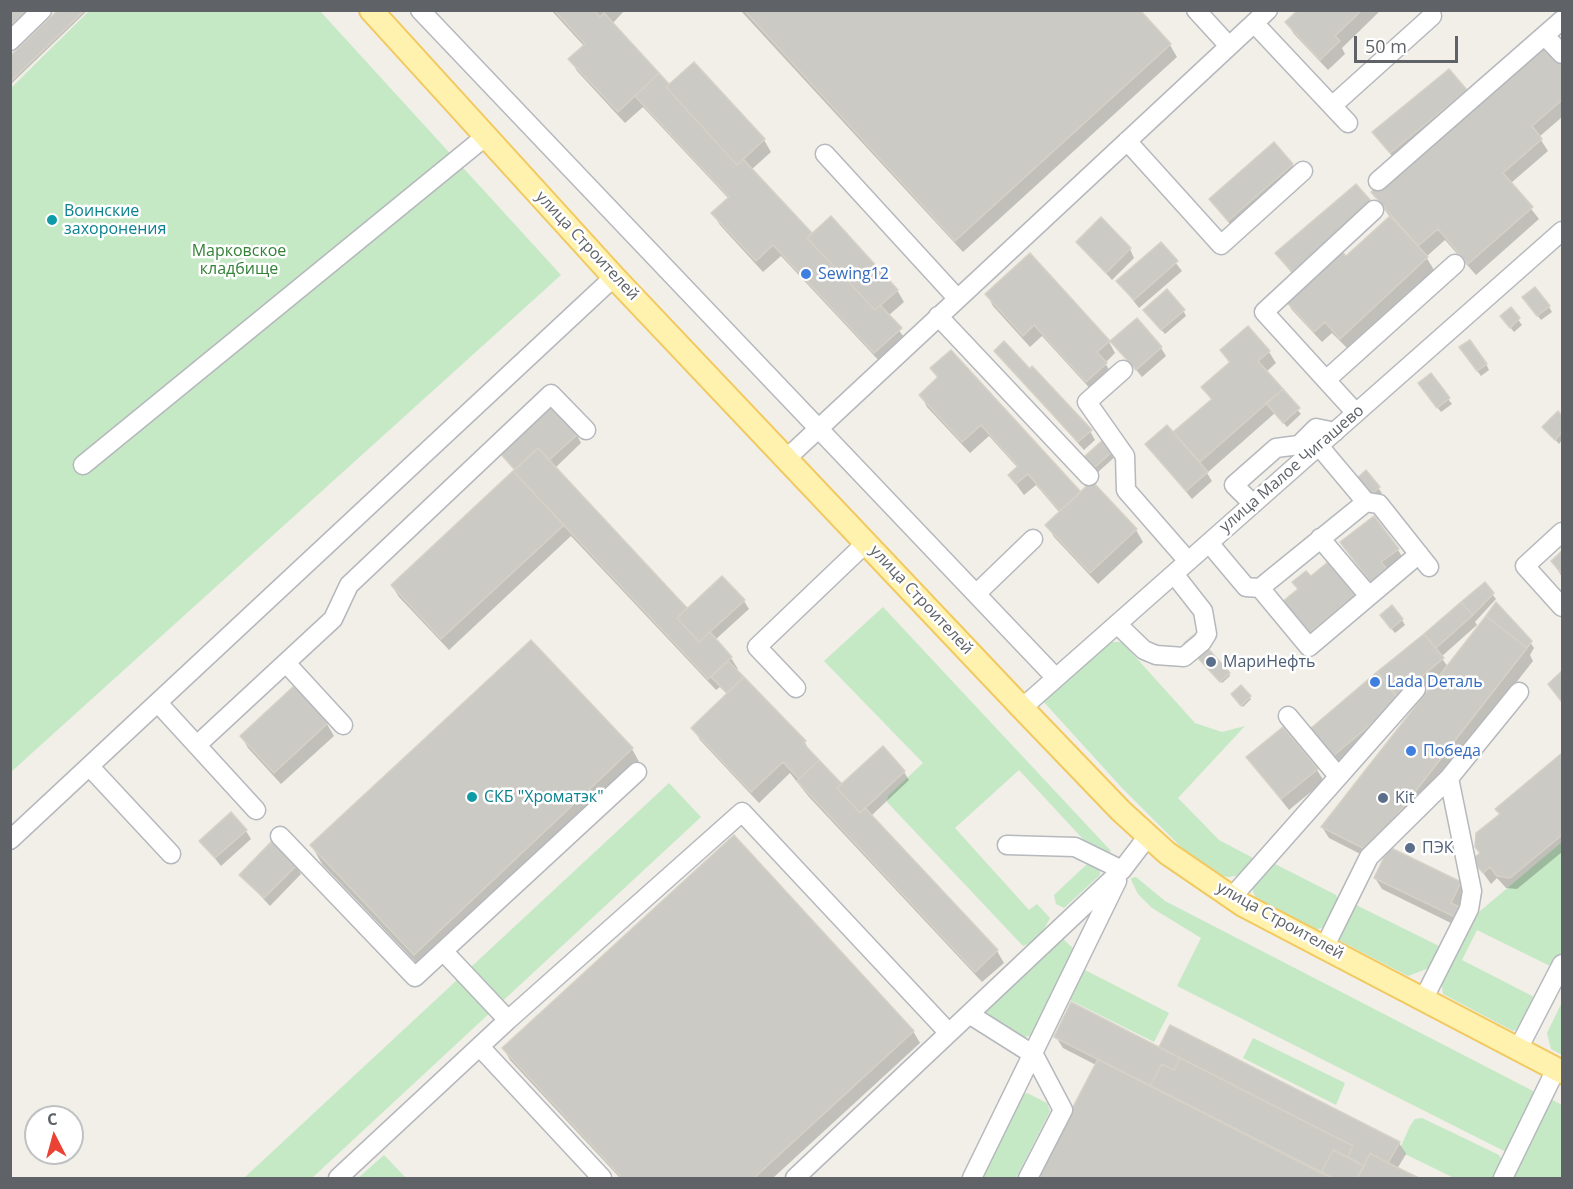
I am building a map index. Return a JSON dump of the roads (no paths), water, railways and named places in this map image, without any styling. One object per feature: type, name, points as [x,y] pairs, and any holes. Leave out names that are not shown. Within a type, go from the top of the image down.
[{"type":"main road","name":"улица Строителей","points":[[371,10],[614,277],[1022,708],[1167,853],[1232,897],[1559,1070]]},
{"type":"street","points":[[10,41],[42,10]]},
{"type":"street","points":[[420,10],[1056,678]]},
{"type":"street","points":[[1196,10],[1229,46]]},
{"type":"street","points":[[1332,106],[1432,16]]},
{"type":"street","points":[[787,458],[1261,17],[1348,123]]},
{"type":"street","points":[[1378,181],[1563,20]]},
{"type":"street","points":[[1545,36],[1563,54]]},
{"type":"street","points":[[84,465],[486,136]]},
{"type":"street","points":[[1127,141],[1221,245],[1303,171]]},
{"type":"street","points":[[825,154],[957,298]]},
{"type":"street","points":[[1356,413],[1264,312],[1374,210]]},
{"type":"street","name":"улица Малое Чигашево","points":[[1022,708],[1563,231]]},
{"type":"street","points":[[1326,380],[1455,264]]},
{"type":"street","points":[[10,840],[614,277]]},
{"type":"street","points":[[938,316],[1089,476]]},
{"type":"street","points":[[1123,370],[1087,402],[1125,456],[1126,490],[1188,561]]},
{"type":"street","points":[[197,745],[333,619],[349,585],[551,394],[586,430]]},
{"type":"street","points":[[1253,504],[1234,484],[1276,448],[1299,445],[1316,428],[1335,432]]},
{"type":"street","points":[[1260,588],[1309,647],[1370,596],[1424,560],[1378,504],[1366,502],[1319,446]]},
{"type":"street","points":[[1209,543],[1246,587],[1260,588],[1366,502]]},
{"type":"street","points":[[1563,532],[1525,566],[1563,608]]},
{"type":"street","points":[[1320,538],[1370,596]]},
{"type":"street","points":[[976,594],[1033,539]]},
{"type":"street","points":[[796,688],[757,647],[867,542]]},
{"type":"street","points":[[1117,624],[1144,650],[1156,655],[1184,657],[1197,647],[1207,634],[1203,611],[1174,574]]},
{"type":"street","points":[[286,663],[343,725]]},
{"type":"street","points":[[1232,897],[1416,689]]},
{"type":"street","points":[[1325,946],[1369,857],[1449,778],[1519,692]]},
{"type":"street","points":[[158,703],[256,810]]},
{"type":"street","points":[[1288,716],[1338,776]]},
{"type":"street","points":[[90,767],[171,854]]},
{"type":"street","points":[[280,836],[415,977],[638,772]]},
{"type":"street","points":[[1423,1000],[1469,909],[1472,891],[1449,778]]},
{"type":"street","points":[[338,1179],[508,1020],[742,812],[949,1033]]},
{"type":"street","points":[[795,1179],[1122,870],[1149,836]]},
{"type":"street","points":[[1007,845],[1075,847],[1122,870]]},
{"type":"street","points":[[972,1179],[1122,870]]},
{"type":"street","points":[[443,951],[508,1020]]},
{"type":"street","points":[[1518,1049],[1563,964]]},
{"type":"street","points":[[969,1014],[1034,1055],[1063,1110],[1028,1179]]},
{"type":"street","points":[[480,1047],[602,1179]]},
{"type":"street","points":[[1503,1179],[1559,1070]]},
{"type":"place","name":"Воинские захоронения","points":[[52,220]]},
{"type":"place","name":"Sewing12","points":[[806,274]]},
{"type":"place","name":"МариНефть","points":[[1211,662]]},
{"type":"place","name":"Lada Dеталь","points":[[1375,682]]},
{"type":"place","name":"Победа","points":[[1411,751]]},
{"type":"place","name":"СКБ \"Хроматэк\"","points":[[472,797]]},
{"type":"place","name":"Kit","points":[[1383,798]]},
{"type":"place","name":"ПЭК","points":[[1410,848]]},
{"type":"park label","name":"Марковское кладбище","points":[[239,260]]}]
